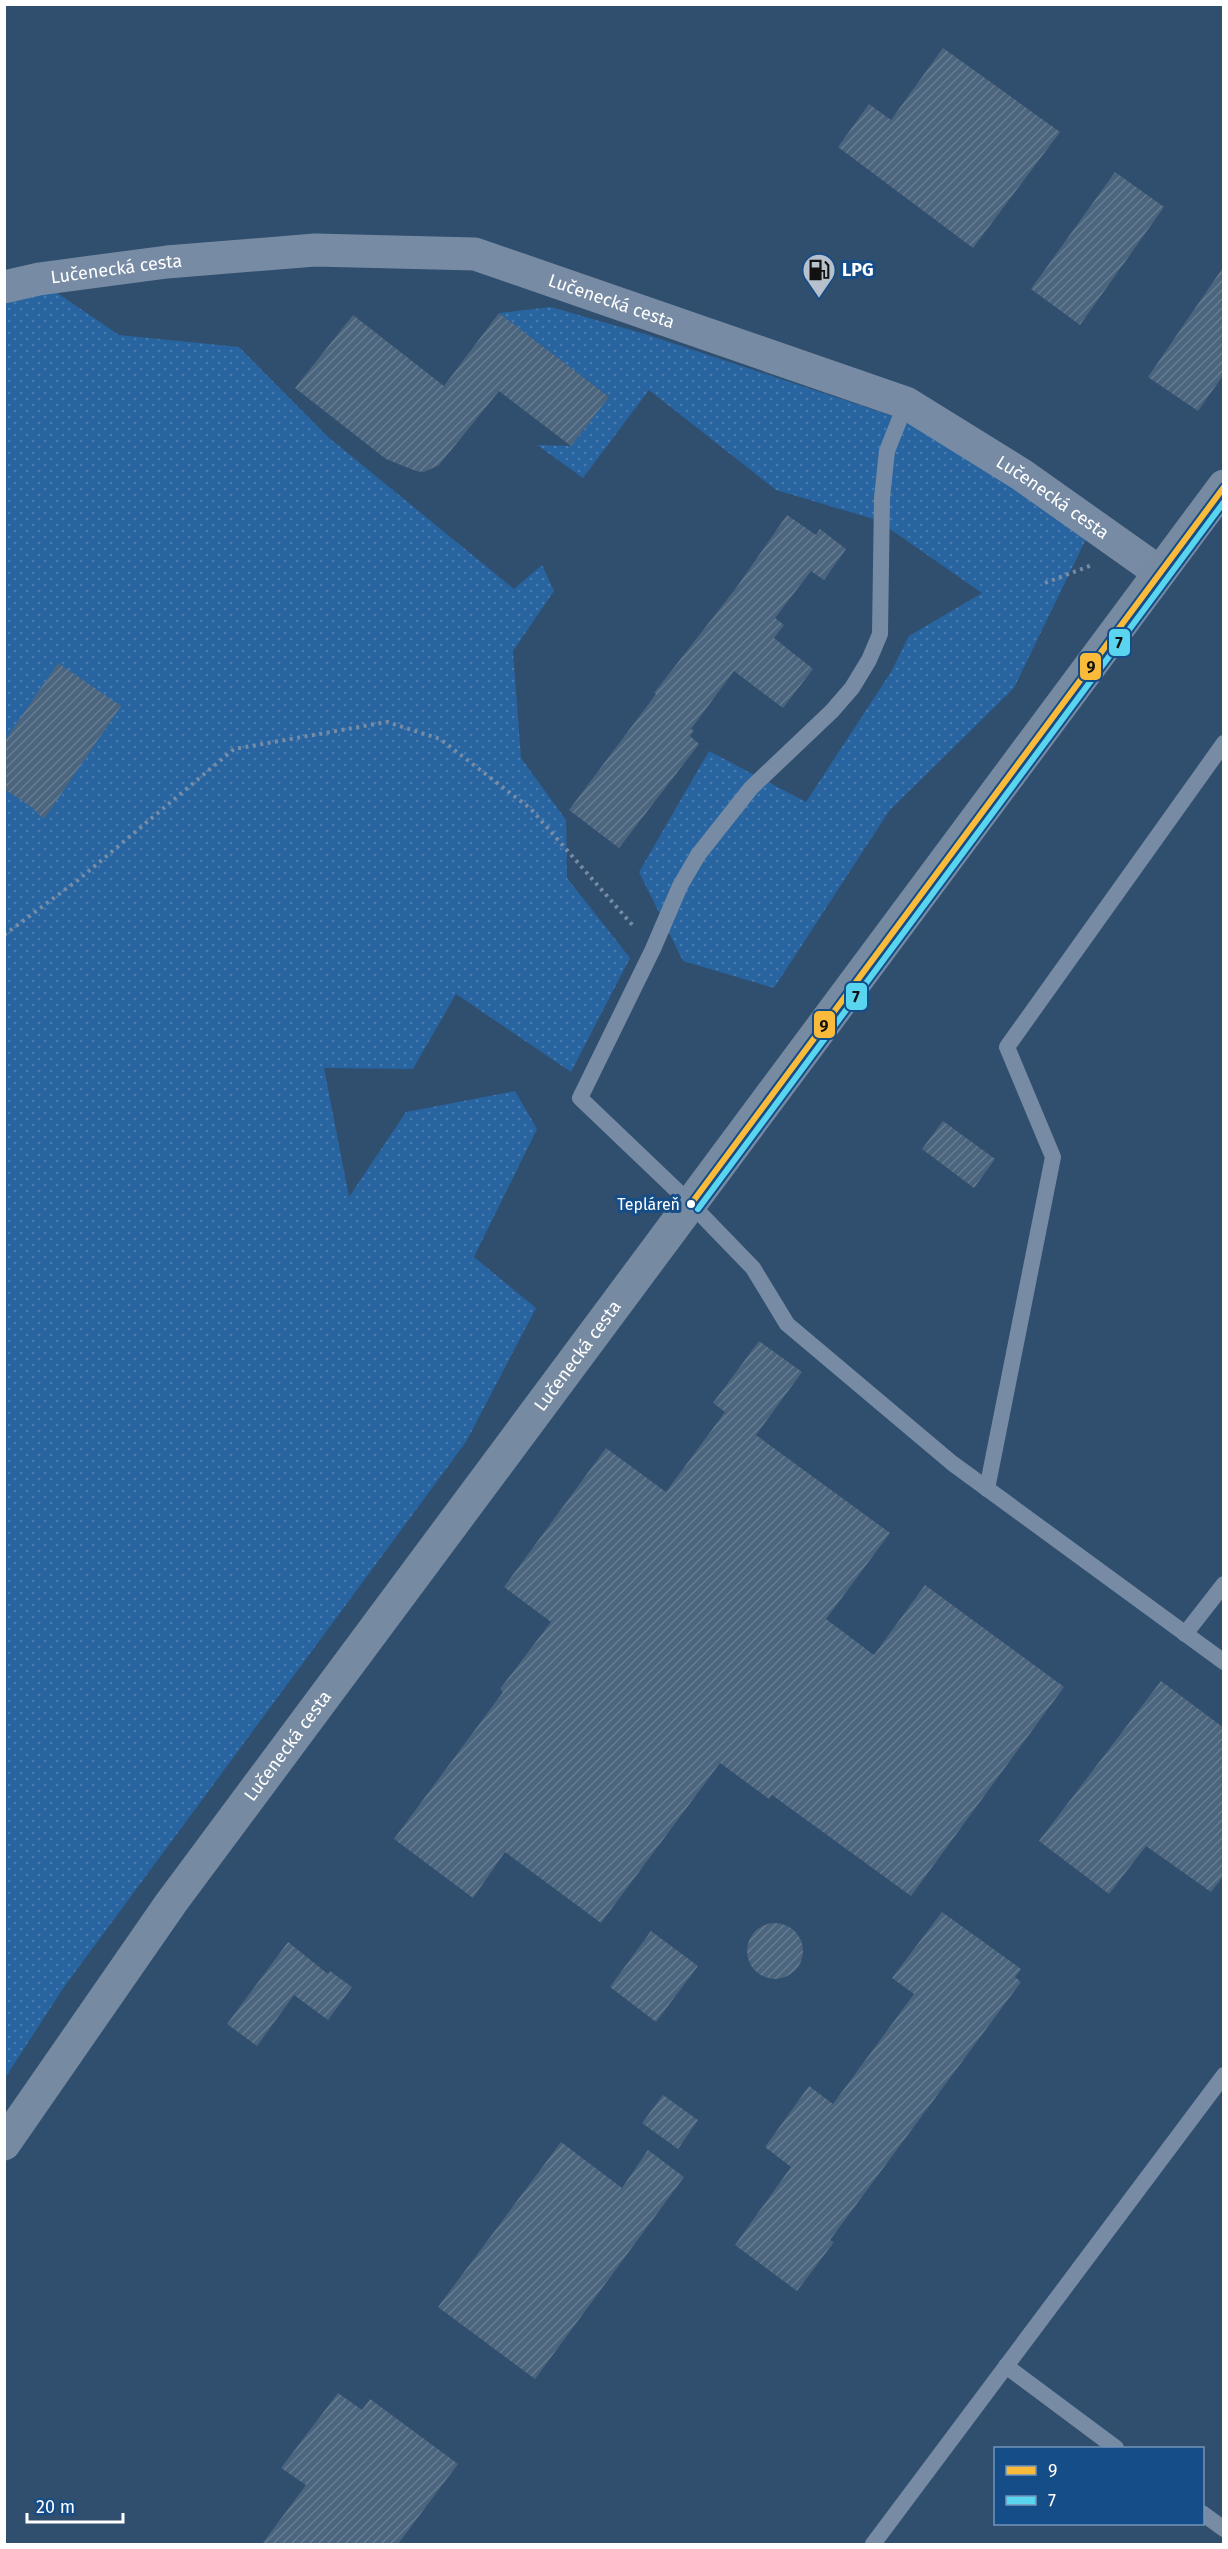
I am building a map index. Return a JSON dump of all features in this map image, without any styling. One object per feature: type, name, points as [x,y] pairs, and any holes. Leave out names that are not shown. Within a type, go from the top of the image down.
[{"type":"main road","name":"Lučenecká cesta","points":[[4,2144],[171,1903],[1224,486]]},
{"type":"street","name":"Lučenecká cesta","points":[[4,287],[39,279],[167,262],[315,250],[475,254],[906,403],[1022,475],[1159,572]]},
{"type":"lane","points":[[906,403],[887,451],[882,498],[880,634],[869,660],[852,688],[832,711],[766,772],[725,818],[698,855],[680,886],[653,949],[580,1098],[691,1204],[753,1268],[787,1324],[952,1463],[1224,1662]]},
{"type":"lane","points":[[987,1489],[1053,1157],[1007,1047],[1224,743]]},
{"type":"lane","points":[[1185,1634],[1224,1584]]},
{"type":"lane","points":[[873,2544],[1224,2075]]},
{"type":"lane","points":[[1006,2366],[1115,2447]]},
{"type":"lane","points":[[1204,2514],[1224,2529]]},
{"type":"path","points":[[1045,583],[1100,562]]},
{"type":"path","points":[[4,935],[78,880],[234,749],[387,722],[440,739],[531,809],[653,949]]},
{"type":"shaded area","points":[[44,284],[119,335],[239,347],[328,437],[514,589],[542,565],[554,591],[513,651],[521,758],[566,820],[567,878],[630,958],[571,1072],[456,994],[413,1069],[324,1068],[349,1197],[406,1112],[515,1091],[537,1129],[474,1257],[536,1308],[466,1442],[64,1987],[5,2078],[4,297]]},
{"type":"shaded area","points":[[551,307],[648,335],[926,427],[1086,539],[1014,688],[889,811],[774,988],[683,961],[639,872],[709,751],[806,802],[891,672],[909,636],[982,593],[877,520],[776,490],[649,390],[583,478],[537,445],[571,446],[609,397],[499,313]]},
{"type":"building","points":[[943,48],[1060,132],[973,248],[838,147],[869,104],[891,120]]},
{"type":"building","points":[[1115,172],[1164,207],[1080,325],[1031,289]]},
{"type":"building","points":[[1224,266],[1224,374],[1198,411],[1148,377]]},
{"type":"building","points":[[499,313],[609,397],[571,446],[499,391],[439,465],[424,472],[416,471],[386,459],[295,388],[353,315],[444,386]]},
{"type":"building","points":[[787,515],[816,535],[820,529],[846,549],[824,580],[811,571],[775,618],[784,625],[774,638],[813,669],[783,708],[734,671],[691,729],[694,731],[690,736],[699,744],[619,848],[569,810],[656,694],[654,693],[736,588]]},
{"type":"building","points":[[58,663],[121,706],[44,819],[30,806],[4,789],[4,742]]},
{"type":"building","points":[[943,1121],[995,1159],[974,1188],[922,1149]]},
{"type":"building","points":[[759,1341],[802,1372],[756,1435],[890,1533],[826,1619],[874,1655],[925,1585],[1064,1687],[911,1896],[772,1795],[769,1799],[720,1763],[601,1923],[505,1852],[473,1898],[394,1839],[503,1692],[500,1689],[551,1622],[504,1587],[606,1448],[666,1492],[725,1412],[713,1403]]},
{"type":"building","points":[[1161,1681],[1224,1728],[1224,1875],[1211,1892],[1146,1846],[1109,1894],[1039,1841]]},
{"type":"building","points":[[942,1912],[1021,1969],[1015,1977],[1021,1982],[830,2240],[834,2242],[797,2291],[735,2245],[791,2167],[765,2147],[809,2086],[833,2104],[914,1994],[892,1978]]},
{"type":"building","points":[[769,1923],[781,1923],[791,1927],[799,1935],[803,1951],[799,1967],[791,1975],[781,1979],[769,1979],[759,1975],[751,1967],[747,1957],[747,1945],[751,1935],[759,1927]]},
{"type":"building","points":[[651,1931],[698,1966],[656,2022],[610,1987]]},
{"type":"building","points":[[288,1942],[328,1974],[330,1971],[352,1987],[328,2020],[294,1995],[257,2046],[227,2024]]},
{"type":"building","points":[[663,2095],[698,2120],[678,2149],[642,2123]]},
{"type":"building","points":[[561,2142],[622,2188],[648,2150],[684,2177],[535,2379],[438,2307]]},
{"type":"building","points":[[338,2393],[362,2410],[370,2399],[458,2464],[398,2544],[262,2544],[306,2485],[281,2468]]},
{"type":"transit line","name":"9","points":[[691,1204],[1224,487]]},
{"type":"transit line","name":"7","points":[[698,1209],[1224,502]]},
{"type":"place","name":"LPG","points":[[819,299]]},
{"type":"place","name":"Tepláreň","points":[[691,1204]]}]
